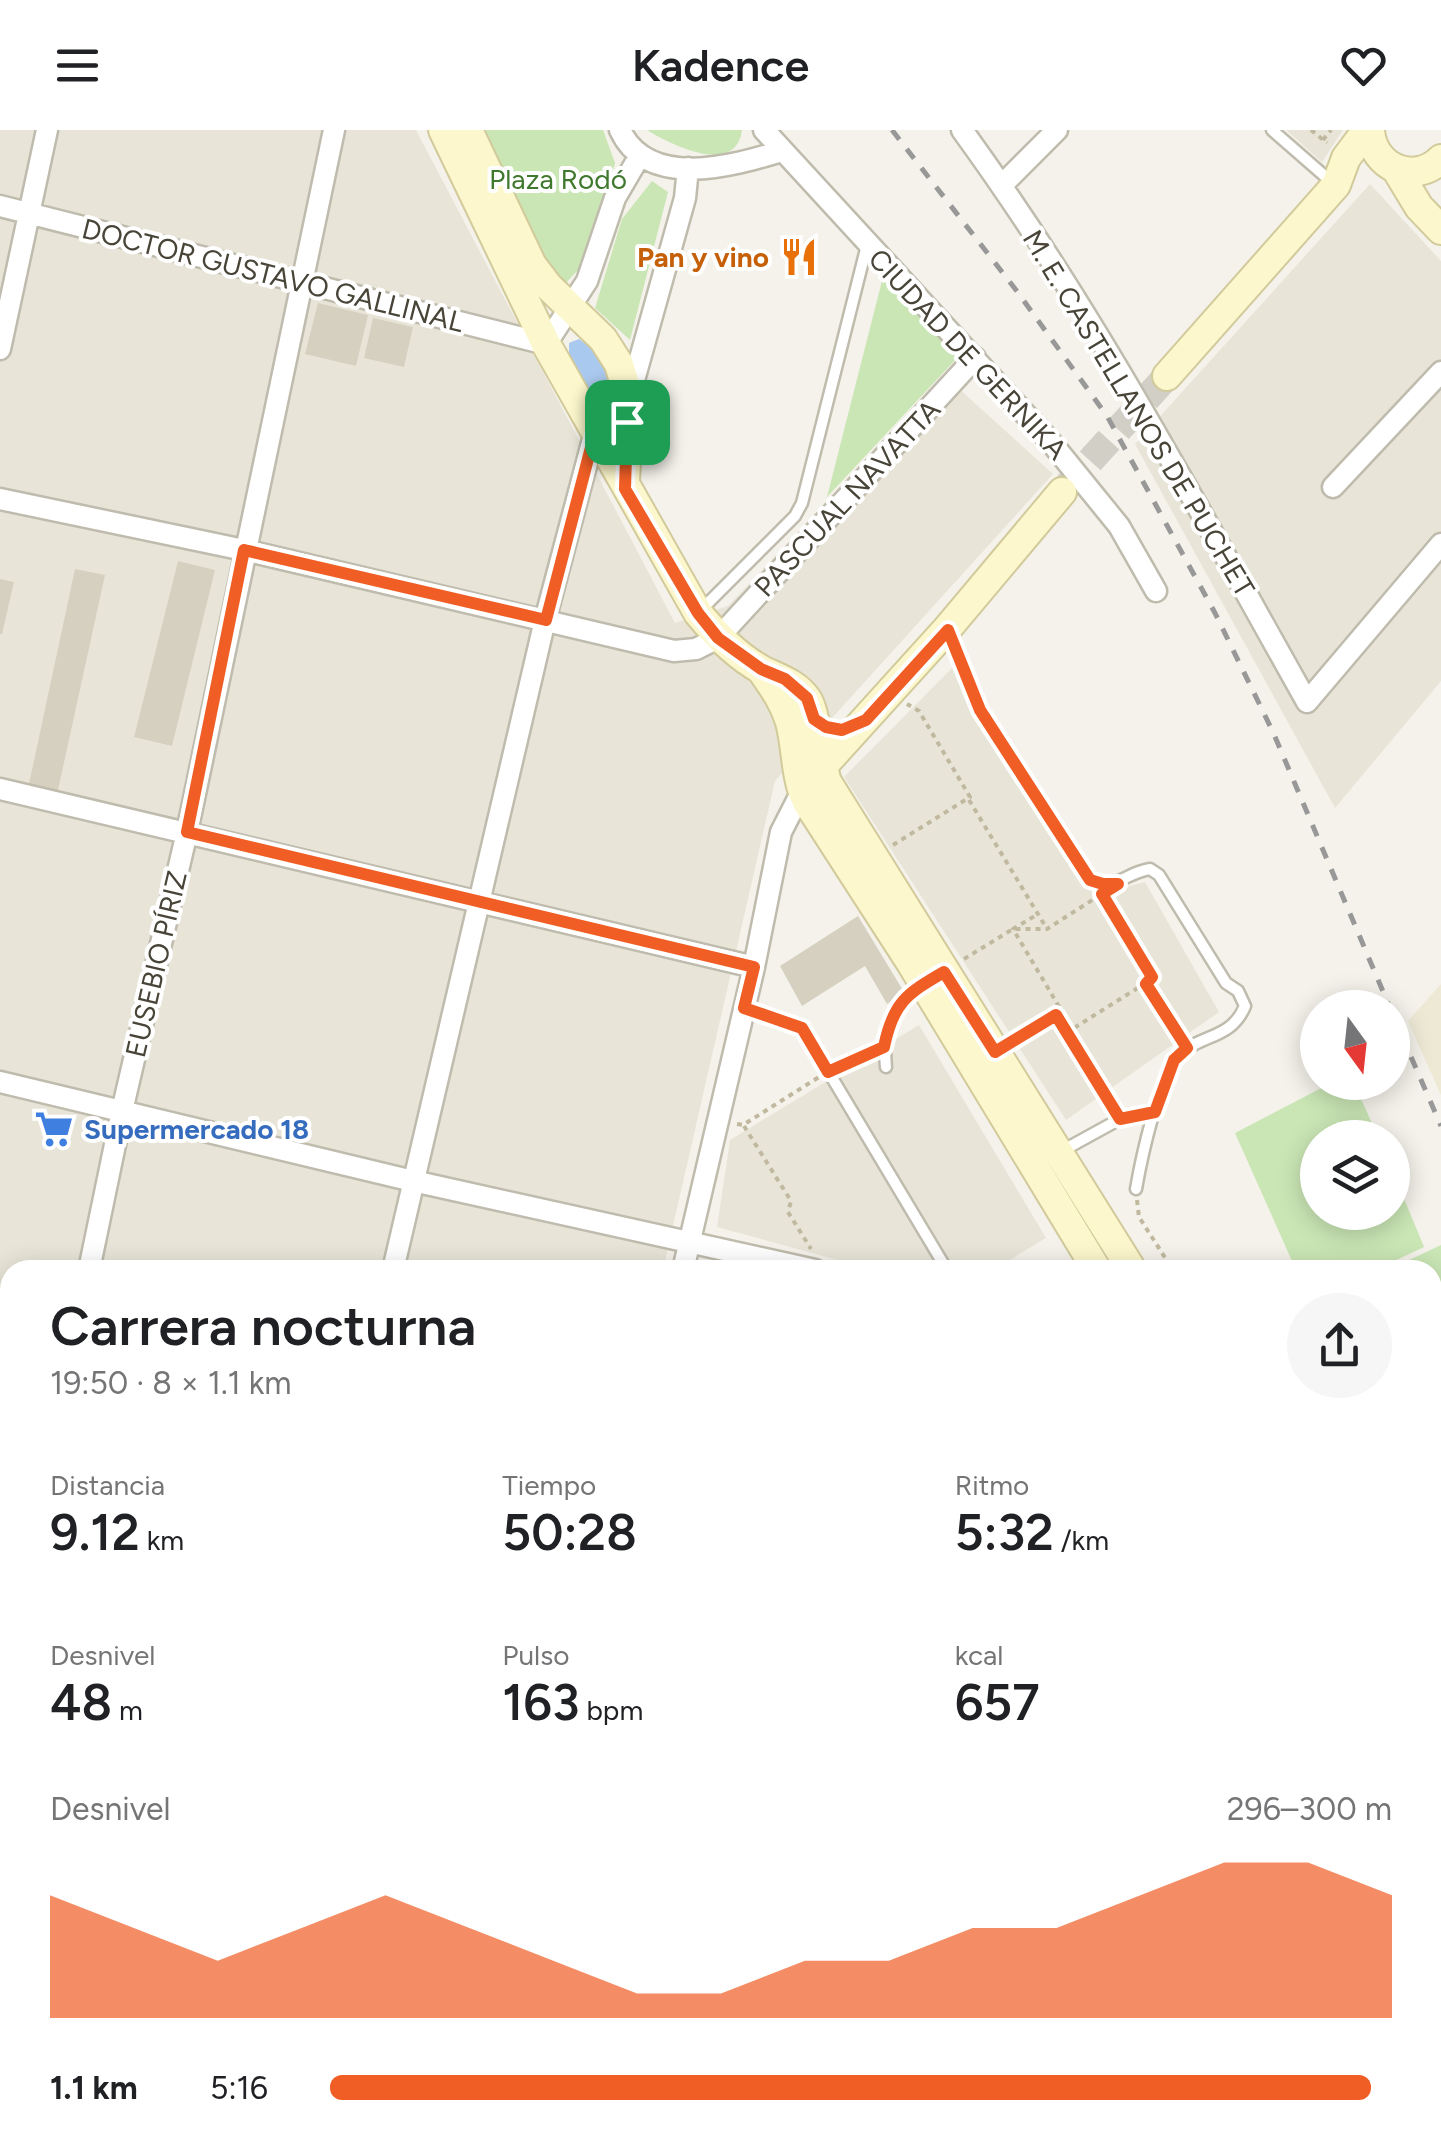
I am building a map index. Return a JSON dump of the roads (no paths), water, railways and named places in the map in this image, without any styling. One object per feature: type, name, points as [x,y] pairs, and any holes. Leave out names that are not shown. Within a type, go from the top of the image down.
[{"type":"street","points":[[0,349],[47,130]]},
{"type":"street","name":"EUSEBIO PÍRIZ","points":[[91,1260],[187,832],[334,130]]},
{"type":"street","points":[[443,130],[546,344],[698,613],[718,638],[761,669],[785,679],[807,698],[822,767],[874,858],[933,978],[1090,1260]]},
{"type":"street","points":[[468,130],[532,265],[603,340],[620,364],[628,410],[625,489]]},
{"type":"street","points":[[620,130],[640,157],[670,167],[743,161],[782,150]]},
{"type":"street","name":"CIUDAD DE GERNIKA","points":[[764,130],[867,246],[975,358],[1100,502],[1119,526],[1156,591]]},
{"type":"street","name":"M. E. CASTELLANOS DE PUCHET","points":[[962,130],[1002,185],[1144,411],[1307,702],[1441,544]]},
{"type":"street","points":[[1002,185],[1057,130]]},
{"type":"street","points":[[1167,376],[1336,185],[1346,158],[1368,130]]},
{"type":"street","points":[[1368,130],[1373,147],[1441,230]]},
{"type":"street","points":[[546,344],[592,267],[624,179],[640,157]]},
{"type":"street","points":[[1336,185],[1391,167],[1417,172],[1439,168]]},
{"type":"street","points":[[394,1260],[546,620],[595,432],[628,410],[685,198],[688,168]]},
{"type":"street","name":"DOCTOR GUSTAVO GALLINAL","points":[[0,206],[546,344]]},
{"type":"street","name":"PASCUAL NAVATTA","points":[[718,638],[975,358]]},
{"type":"street","points":[[1333,487],[1441,372]]},
{"type":"street","points":[[686,1260],[754,967],[781,832],[802,791],[948,630],[1062,492]]},
{"type":"street","points":[[0,499],[244,550],[674,650],[696,648],[718,638]]},
{"type":"street","points":[[761,669],[782,700],[790,722],[802,791],[933,978],[995,1052],[1126,1260]]},
{"type":"street","points":[[814,719],[826,727],[842,730],[866,720]]},
{"type":"street","points":[[0,789],[754,967]]},
{"type":"street","points":[[0,1082],[413,1181],[690,1242],[797,1260]]},
{"type":"lane","points":[[1272,130],[1336,185]]},
{"type":"lane","points":[[698,613],[795,516],[802,503],[867,246]]},
{"type":"lane","points":[[948,630],[980,710],[1090,880],[1118,884],[1139,871],[1150,870],[1159,875],[1226,983],[1238,991],[1245,1006],[1239,1022],[1187,1048],[1174,1060],[1145,1138],[1136,1189]]},
{"type":"lane","points":[[886,1067],[884,1047],[890,1020],[904,996],[933,978]]},
{"type":"lane","points":[[828,1072],[941,1260]]},
{"type":"lane","points":[[1059,1152],[1120,1119],[1155,1112]]},
{"type":"water","points":[[579,339],[603,357],[615,394],[607,414],[598,414],[569,356],[569,343]]},
{"type":"tunnel","points":[[1062,492],[1167,376]]},
{"type":"railway","points":[[892,130],[1107,416],[1215,613],[1273,732],[1382,990]]},
{"type":"railway","points":[[1410,1055],[1441,1126]]},
{"type":"place","name":"Pan y vino","points":[[799,257]]},
{"type":"place","name":"Supermercado 18","points":[[54,1129]]},
{"type":"park label","name":"Plaza Rodó","points":[[558,179]]}]
